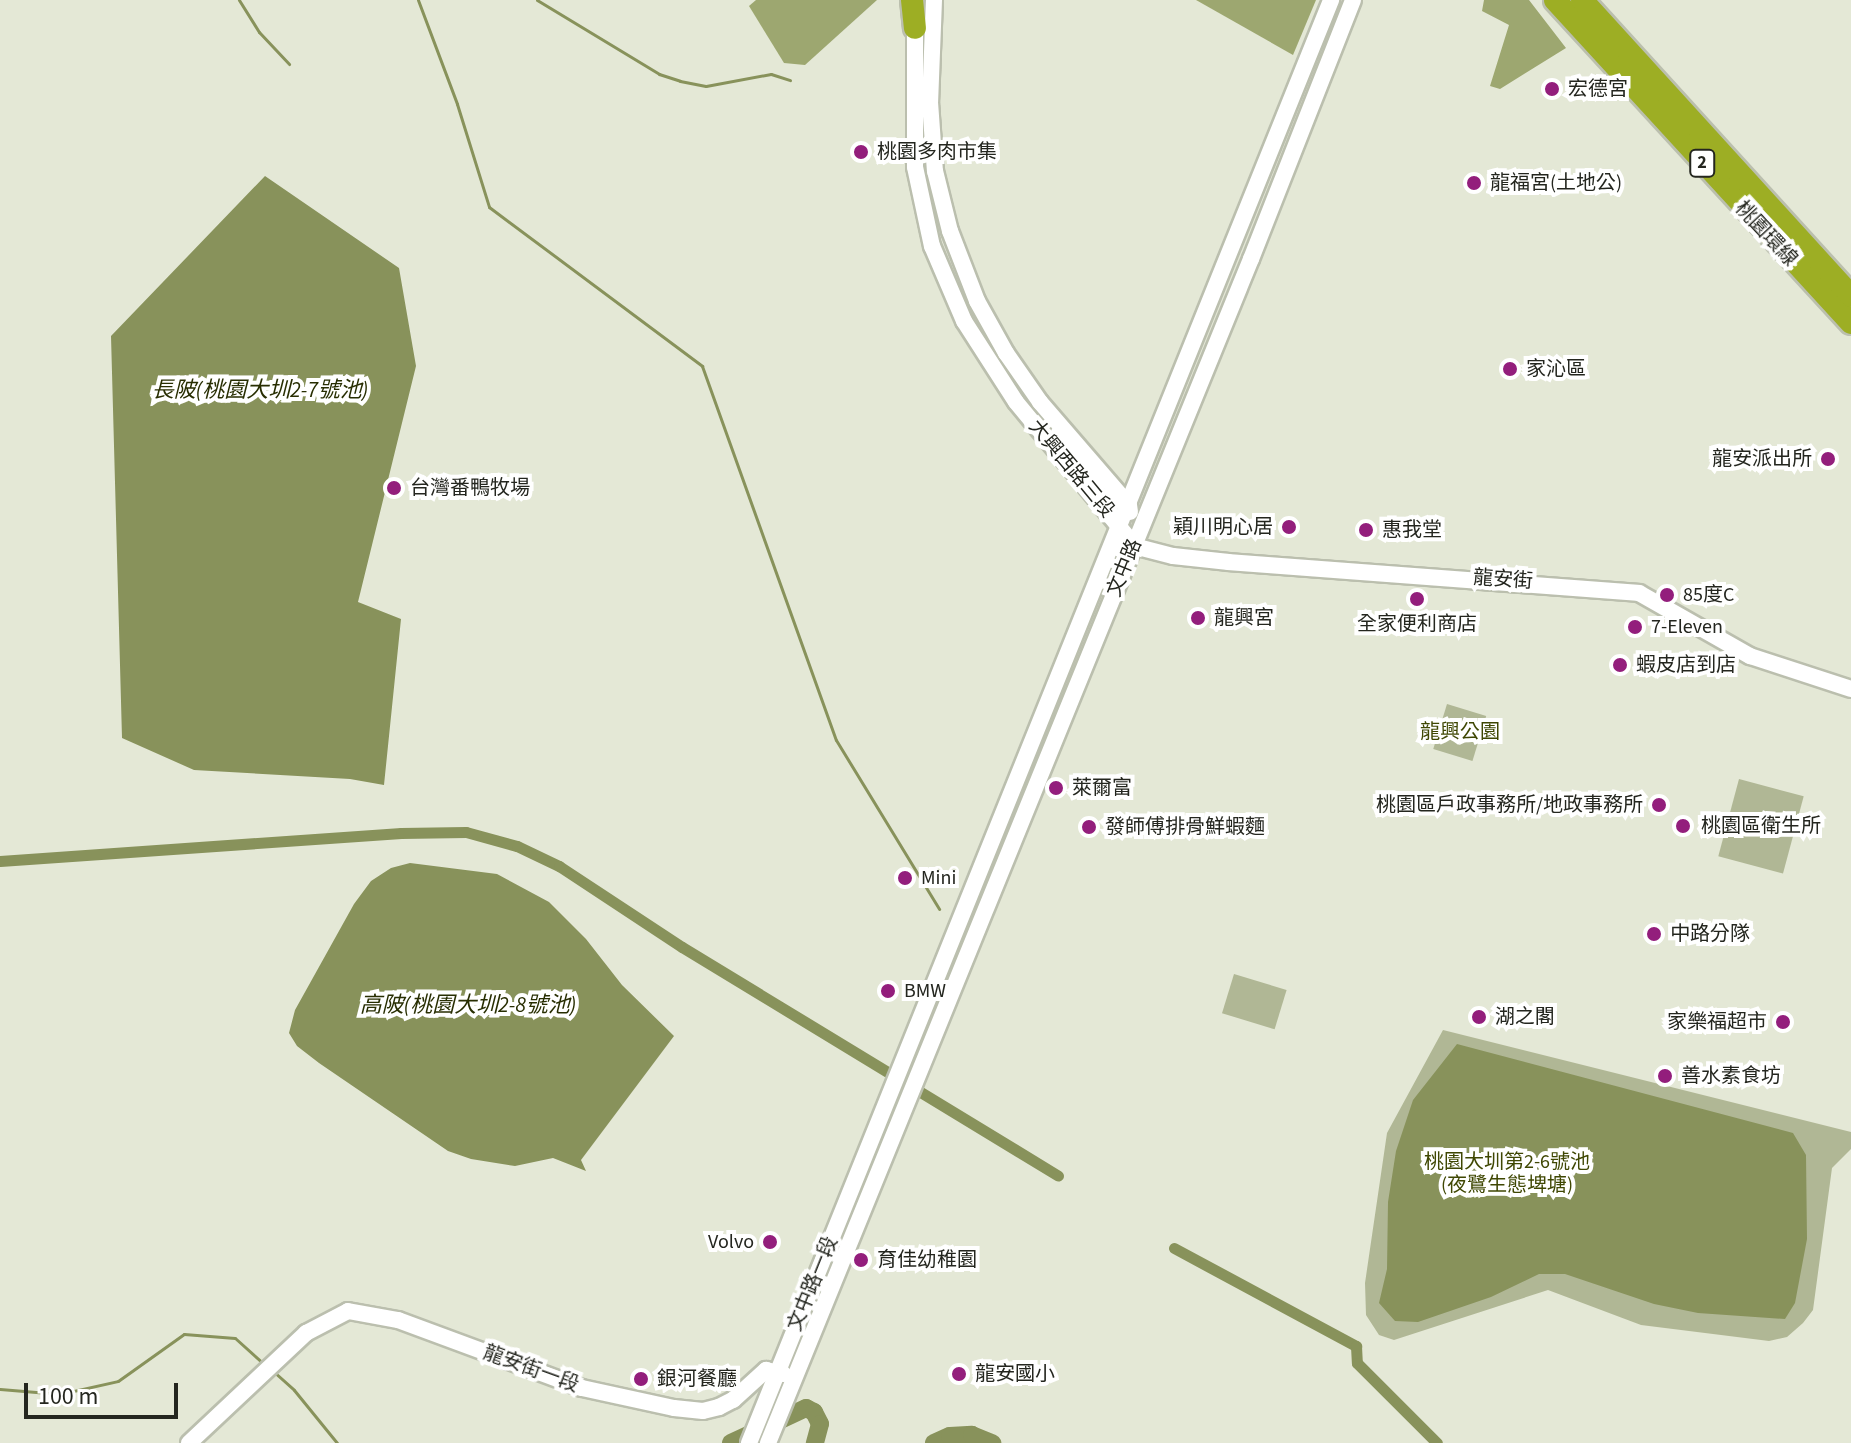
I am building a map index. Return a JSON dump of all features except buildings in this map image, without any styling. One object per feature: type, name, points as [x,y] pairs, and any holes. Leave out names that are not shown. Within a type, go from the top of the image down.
[{"type":"highway","points":[[914,0],[915,28]]},
{"type":"highway","name":"桃園環線","points":[[1555,0],[1851,323]]},
{"type":"highway","name":"桃園環線","points":[[1582,0],[1851,296]]},
{"type":"street","name":"大興西路三段","points":[[934,0],[930,102],[935,171],[950,231],[977,301],[1006,353],[1040,402],[1129,505],[1134,546]]},
{"type":"street","name":"文中路","points":[[894,1135],[905,1108],[910,1071],[1129,505],[1331,0]]},
{"type":"street","name":"文中路","points":[[954,961],[1134,546],[1353,0]]},
{"type":"street","name":"大興西路三段","points":[[915,28],[915,167],[937,257],[964,321],[1016,402],[1134,546]]},
{"type":"street","name":"龍安街","points":[[1134,546],[1173,556],[1229,562],[1639,593],[1750,656],[1851,689]]},
{"type":"street","name":"文中路","points":[[877,1126],[889,1098],[910,1071]]},
{"type":"street","name":"文中路一段","points":[[768,1443],[787,1378],[877,1126]]},
{"type":"street","name":"文中路一段","points":[[749,1443],[768,1396],[787,1378],[894,1135]]},
{"type":"street","name":"龍安街一段","points":[[189,1443],[306,1333],[348,1311],[398,1320],[582,1388],[674,1408],[703,1411],[719,1407],[733,1400],[766,1370],[787,1378]]},
{"type":"green space","name":"龍興公園","points":[[1447,704],[1486,716],[1472,761],[1433,749]]},
{"type":"green space","points":[[1739,779],[1804,796],[1783,874],[1718,856]]},
{"type":"green space","points":[[1234,974],[1287,990],[1275,1029],[1222,1013]]},
{"type":"green space","name":"桃園大圳第2-6號池 (夜鷺生態埤塘)","points":[[1443,1030],[1851,1132],[1851,1149],[1832,1168],[1813,1310],[1803,1323],[1787,1337],[1769,1341],[1641,1325],[1548,1290],[1394,1340],[1379,1335],[1366,1315],[1365,1283],[1387,1133]]},
{"type":"shaded area","points":[[756,0],[877,0],[805,65],[784,63],[749,6]]},
{"type":"shaded area","points":[[1196,0],[1316,0],[1293,55]]},
{"type":"shaded area","points":[[1484,0],[1529,0],[1566,48],[1500,89],[1490,86],[1509,25],[1482,11]]},
{"type":"water","name":"長陂(桃園大圳2-7號池)","points":[[265,176],[399,268],[416,366],[358,602],[401,619],[384,785],[350,779],[194,770],[122,738],[111,336]]},
{"type":"water","name":"高陂(桃園大圳2-8號池)","points":[[410,863],[497,874],[549,902],[586,939],[622,985],[674,1036],[581,1160],[586,1171],[553,1158],[515,1166],[471,1159],[448,1151],[319,1063],[297,1046],[289,1033],[295,1010],[354,904],[371,881],[391,868]]},
{"type":"water","name":"桃園大圳第2-6號池 (夜鷺生態埤塘)","points":[[1457,1044],[1793,1133],[1806,1155],[1807,1239],[1795,1303],[1785,1319],[1698,1313],[1654,1304],[1565,1274],[1539,1274],[1491,1297],[1418,1322],[1395,1321],[1379,1303],[1387,1269],[1388,1202],[1396,1151],[1413,1100]]},
{"type":"waterway","points":[[239,0],[259,32],[289,64]]},
{"type":"waterway","points":[[418,0],[457,104],[489,207],[702,366],[836,740],[939,909]]},
{"type":"waterway","points":[[537,0],[659,74],[680,81],[706,86],[771,74],[790,80]]},
{"type":"waterway","points":[[0,861],[401,833],[466,832],[517,846],[559,866],[682,947],[1058,1176]]},
{"type":"waterway","points":[[1174,1248],[1356,1346],[1357,1363],[1437,1443]]},
{"type":"waterway","points":[[0,1389],[60,1394],[118,1381],[184,1334],[235,1338],[264,1364]]},
{"type":"waterway","points":[[273,1371],[294,1390],[337,1443]]},
{"type":"waterway","points":[[731,1443],[806,1408],[814,1412],[820,1424],[815,1443]]},
{"type":"waterway","points":[[934,1443],[950,1436],[972,1435],[992,1443]]},
{"type":"place","name":"宏德宮","points":[[1552,89]]},
{"type":"place","name":"桃園多肉市集","points":[[861,152]]},
{"type":"place","name":"龍福宮(土地公)","points":[[1474,183]]},
{"type":"place","name":"家沁區","points":[[1510,369]]},
{"type":"place","name":"龍安派出所","points":[[1828,459]]},
{"type":"place","name":"台灣番鴨牧場","points":[[394,488]]},
{"type":"place","name":"穎川明心居","points":[[1289,527]]},
{"type":"place","name":"惠我堂","points":[[1366,530]]},
{"type":"place","name":"85度C","points":[[1667,595]]},
{"type":"place","name":"全家便利商店","points":[[1417,599]]},
{"type":"place","name":"龍興宮","points":[[1198,618]]},
{"type":"place","name":"7-Eleven","points":[[1635,627]]},
{"type":"place","name":"蝦皮店到店","points":[[1620,665]]},
{"type":"place","name":"萊爾富","points":[[1056,788]]},
{"type":"place","name":"桃園區戶政事務所/地政事務所","points":[[1659,805]]},
{"type":"place","name":"桃園區衛生所","points":[[1683,826]]},
{"type":"place","name":"發師傅排骨鮮蝦麵","points":[[1089,827]]},
{"type":"place","name":"Mini","points":[[905,878]]},
{"type":"place","name":"中路分隊","points":[[1654,934]]},
{"type":"place","name":"BMW","points":[[888,991]]},
{"type":"place","name":"湖之閣","points":[[1479,1017]]},
{"type":"place","name":"家樂福超市","points":[[1783,1022]]},
{"type":"place","name":"善水素食坊","points":[[1665,1076]]},
{"type":"place","name":"Volvo","points":[[770,1242]]},
{"type":"place","name":"育佳幼稚園","points":[[861,1260]]},
{"type":"place","name":"龍安國小","points":[[959,1374]]},
{"type":"place","name":"銀河餐廳","points":[[641,1379]]}]
